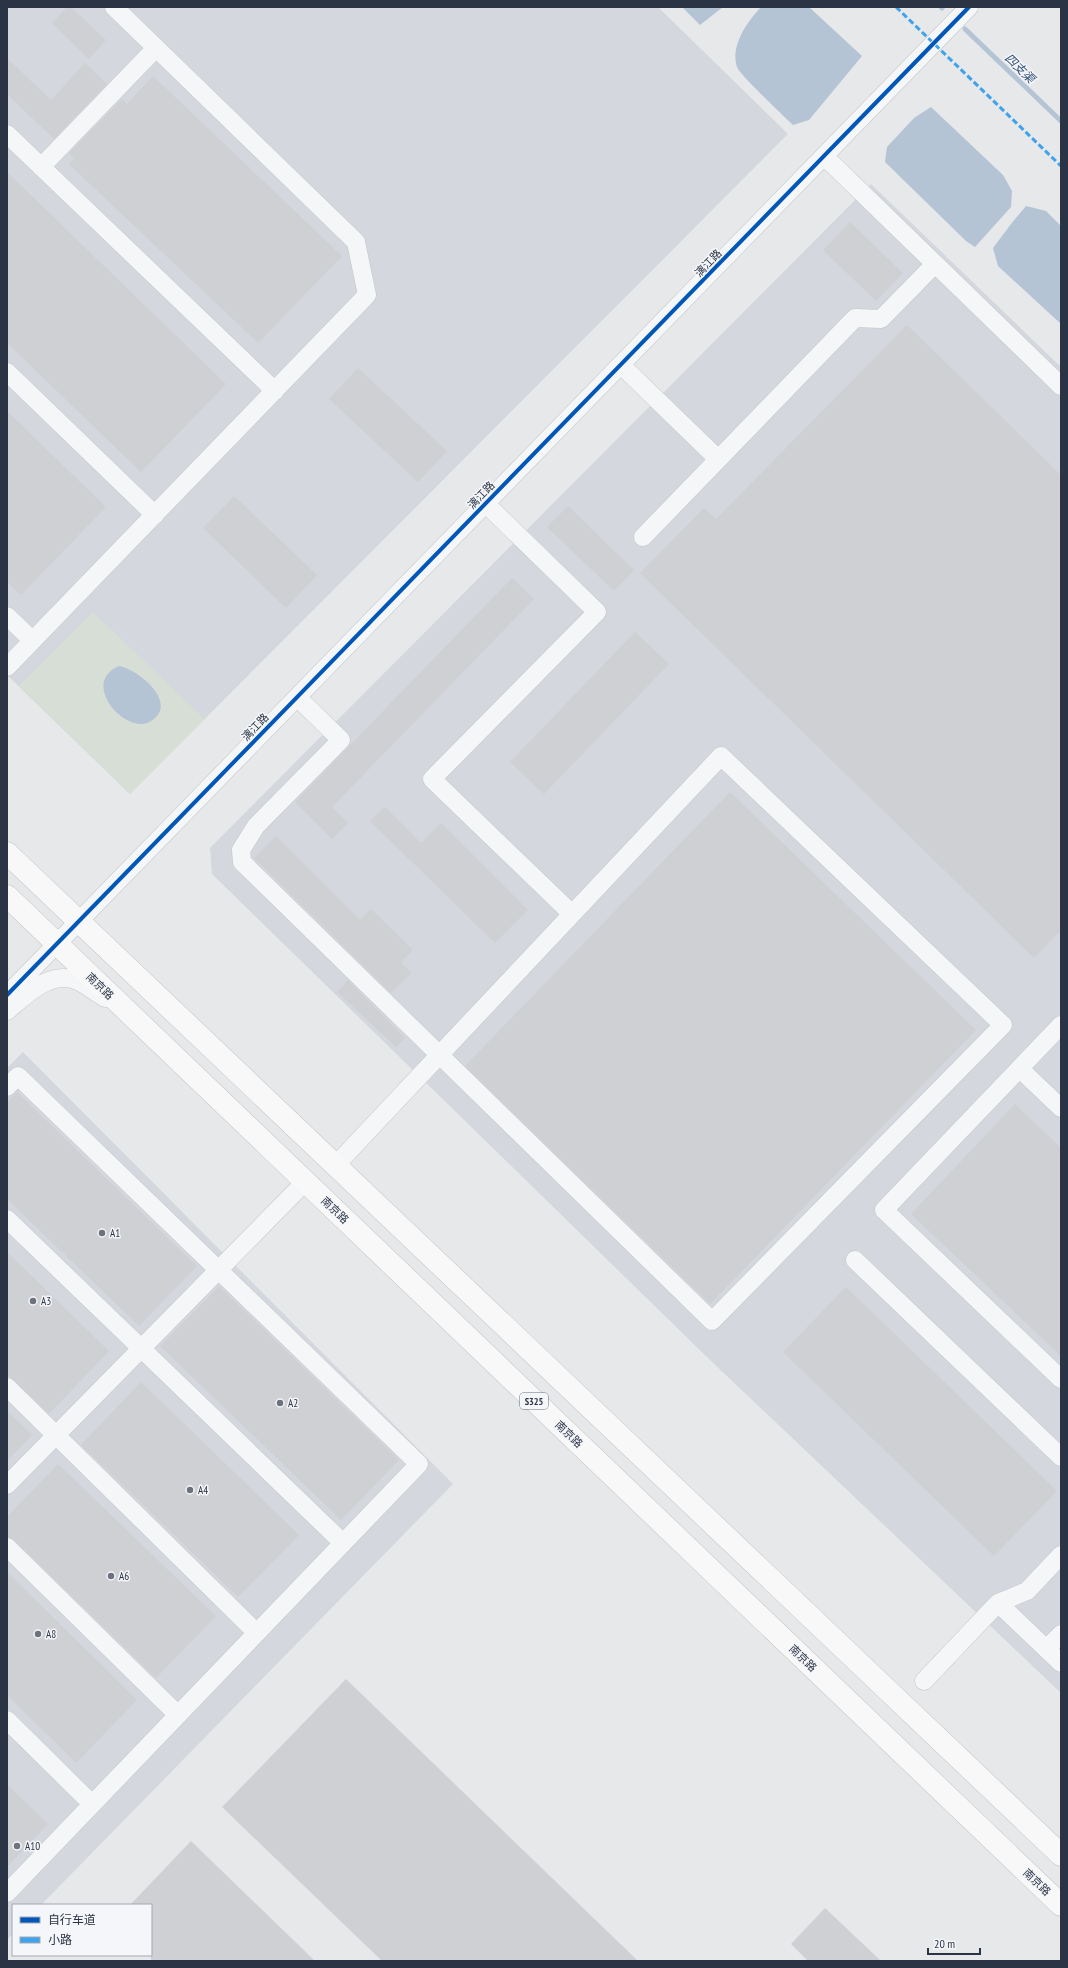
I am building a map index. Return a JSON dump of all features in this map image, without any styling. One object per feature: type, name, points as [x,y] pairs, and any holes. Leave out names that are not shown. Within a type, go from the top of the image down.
[{"type":"main road","points":[[7,854],[1061,1855]]},
{"type":"main road","name":"南京路","points":[[7,896],[1061,1905]]},
{"type":"street","points":[[7,667],[367,295],[356,242],[114,7]]},
{"type":"street","name":"漓江路","points":[[7,995],[969,7]]},
{"type":"street","points":[[41,166],[156,48]]},
{"type":"street","points":[[7,134],[275,391]]},
{"type":"street","points":[[824,156],[1061,386]]},
{"type":"street","points":[[643,536],[855,318],[881,319],[935,264]]},
{"type":"street","points":[[621,365],[718,459]]},
{"type":"street","points":[[7,372],[155,514]]},
{"type":"street","points":[[485,503],[597,612],[432,779],[572,914]]},
{"type":"street","points":[[7,616],[32,640]]},
{"type":"street","points":[[297,697],[340,740],[256,826],[241,850],[242,862],[439,1055],[712,1321],[1002,1025],[721,756],[439,1055],[335,1166]]},
{"type":"street","points":[[7,1011],[30,992],[47,981],[63,978],[78,981],[131,1015]]},
{"type":"street","points":[[1061,1025],[884,1210],[1061,1379]]},
{"type":"street","points":[[1020,1069],[1061,1108]]},
{"type":"street","points":[[7,1087],[18,1076],[419,1464],[7,1893]]},
{"type":"street","points":[[7,1485],[305,1182]]},
{"type":"street","points":[[7,1219],[343,1543]]},
{"type":"street","points":[[855,1260],[1061,1457]]},
{"type":"street","points":[[7,1387],[257,1633]]},
{"type":"street","points":[[7,1547],[178,1715]]},
{"type":"street","points":[[924,1681],[998,1603],[1027,1591],[1061,1555]]},
{"type":"street","points":[[998,1603],[1061,1664]]},
{"type":"street","points":[[1046,1649],[1061,1634]]},
{"type":"street","points":[[7,1720],[92,1804]]},
{"type":"shaded area","points":[[7,7],[658,7],[788,134],[130,794],[7,675]]},
{"type":"shaded area","points":[[871,184],[1061,367],[1061,1693],[709,1359],[212,874],[210,848]]},
{"type":"shaded area","points":[[93,612],[205,719],[130,794],[19,686]]},
{"type":"shaded area","points":[[23,1052],[453,1484],[42,1904],[12,1904],[12,1934],[7,1940],[7,1068]]},
{"type":"water","points":[[682,7],[723,7],[700,25]]},
{"type":"water","points":[[761,7],[809,7],[862,56],[809,120],[793,125],[753,86],[737,67],[735,59],[736,51],[741,35],[750,20]]},
{"type":"water","points":[[931,107],[1003,175],[1012,191],[1011,207],[975,247],[966,241],[885,162],[887,147],[914,118]]},
{"type":"water","points":[[1026,206],[1046,211],[1061,226],[1061,324],[998,266],[993,248]]},
{"type":"water","points":[[119,666],[137,674],[146,681],[154,689],[159,698],[161,707],[158,715],[149,722],[139,724],[129,721],[110,705],[105,695],[104,684],[108,674]]},
{"type":"building","points":[[67,7],[71,7],[106,40],[89,59],[52,23]]},
{"type":"building","points":[[7,58],[51,100],[85,63],[107,84],[54,139],[7,94]]},
{"type":"building","points":[[153,76],[342,256],[258,343],[69,164],[74,159],[69,153],[122,99],[127,104]]},
{"type":"building","points":[[7,172],[226,384],[141,472],[7,343]]},
{"type":"building","points":[[850,222],[903,273],[876,301],[823,250]]},
{"type":"building","points":[[907,325],[1061,475],[1061,930],[1034,958],[640,573],[704,508],[716,519]]},
{"type":"building","points":[[358,368],[447,451],[418,482],[329,399]]},
{"type":"building","points":[[7,411],[106,507],[21,595],[7,582]]},
{"type":"building","points":[[234,496],[317,575],[286,608],[203,528]]},
{"type":"building","points":[[568,506],[634,570],[614,591],[547,527]]},
{"type":"building","points":[[512,578],[534,599],[332,807],[348,823],[332,839],[295,802]]},
{"type":"building","points":[[635,632],[669,664],[544,794],[510,762]]},
{"type":"building","points":[[730,792],[976,1030],[710,1304],[465,1066]]},
{"type":"building","points":[[385,807],[421,843],[441,823],[528,910],[495,943],[370,821]]},
{"type":"building","points":[[276,836],[360,920],[371,909],[413,950],[401,962],[411,973],[391,993],[254,858]]},
{"type":"building","points":[[348,980],[405,1038],[396,1047],[337,992]]},
{"type":"building","name":"A1","points":[[17,1092],[197,1266],[139,1326],[7,1199],[7,1102]]},
{"type":"building","points":[[1015,1104],[1061,1148],[1061,1356],[911,1214]]},
{"type":"building","name":"A3","points":[[7,1252],[109,1351],[49,1414],[7,1374]]},
{"type":"building","name":"A2","points":[[219,1286],[399,1460],[341,1520],[160,1346]]},
{"type":"building","points":[[846,1287],[1057,1491],[994,1556],[783,1352]]},
{"type":"building","name":"A4","points":[[141,1382],[299,1535],[238,1597],[81,1445]]},
{"type":"building","points":[[7,1411],[32,1435],[7,1461]]},
{"type":"building","name":"A6","points":[[58,1464],[216,1616],[156,1678],[14,1540],[7,1536],[7,1517]]},
{"type":"building","name":"A8","points":[[7,1572],[137,1700],[76,1763],[7,1695]]},
{"type":"building","points":[[346,1679],[638,1961],[382,1961],[222,1807]]},
{"type":"building","name":"A10","points":[[7,1784],[48,1824],[7,1867]]},
{"type":"building","points":[[191,1841],[315,1961],[151,1961],[152,1904],[131,1904]]},
{"type":"building","points":[[825,1908],[881,1961],[808,1961],[791,1944]]},
{"type":"waterway","name":"四支渠","points":[[965,29],[1061,121]]},
{"type":"marked path","points":[[896,7],[1061,166]]},
{"type":"cycle path","points":[[7,995],[969,7]]},
{"type":"place","name":"A1","points":[[102,1233]]},
{"type":"place","name":"A3","points":[[33,1301]]},
{"type":"place","name":"A2","points":[[280,1403]]},
{"type":"place","name":"A4","points":[[190,1490]]},
{"type":"place","name":"A6","points":[[111,1576]]},
{"type":"place","name":"A8","points":[[38,1634]]},
{"type":"place","name":"A10","points":[[17,1846]]}]
